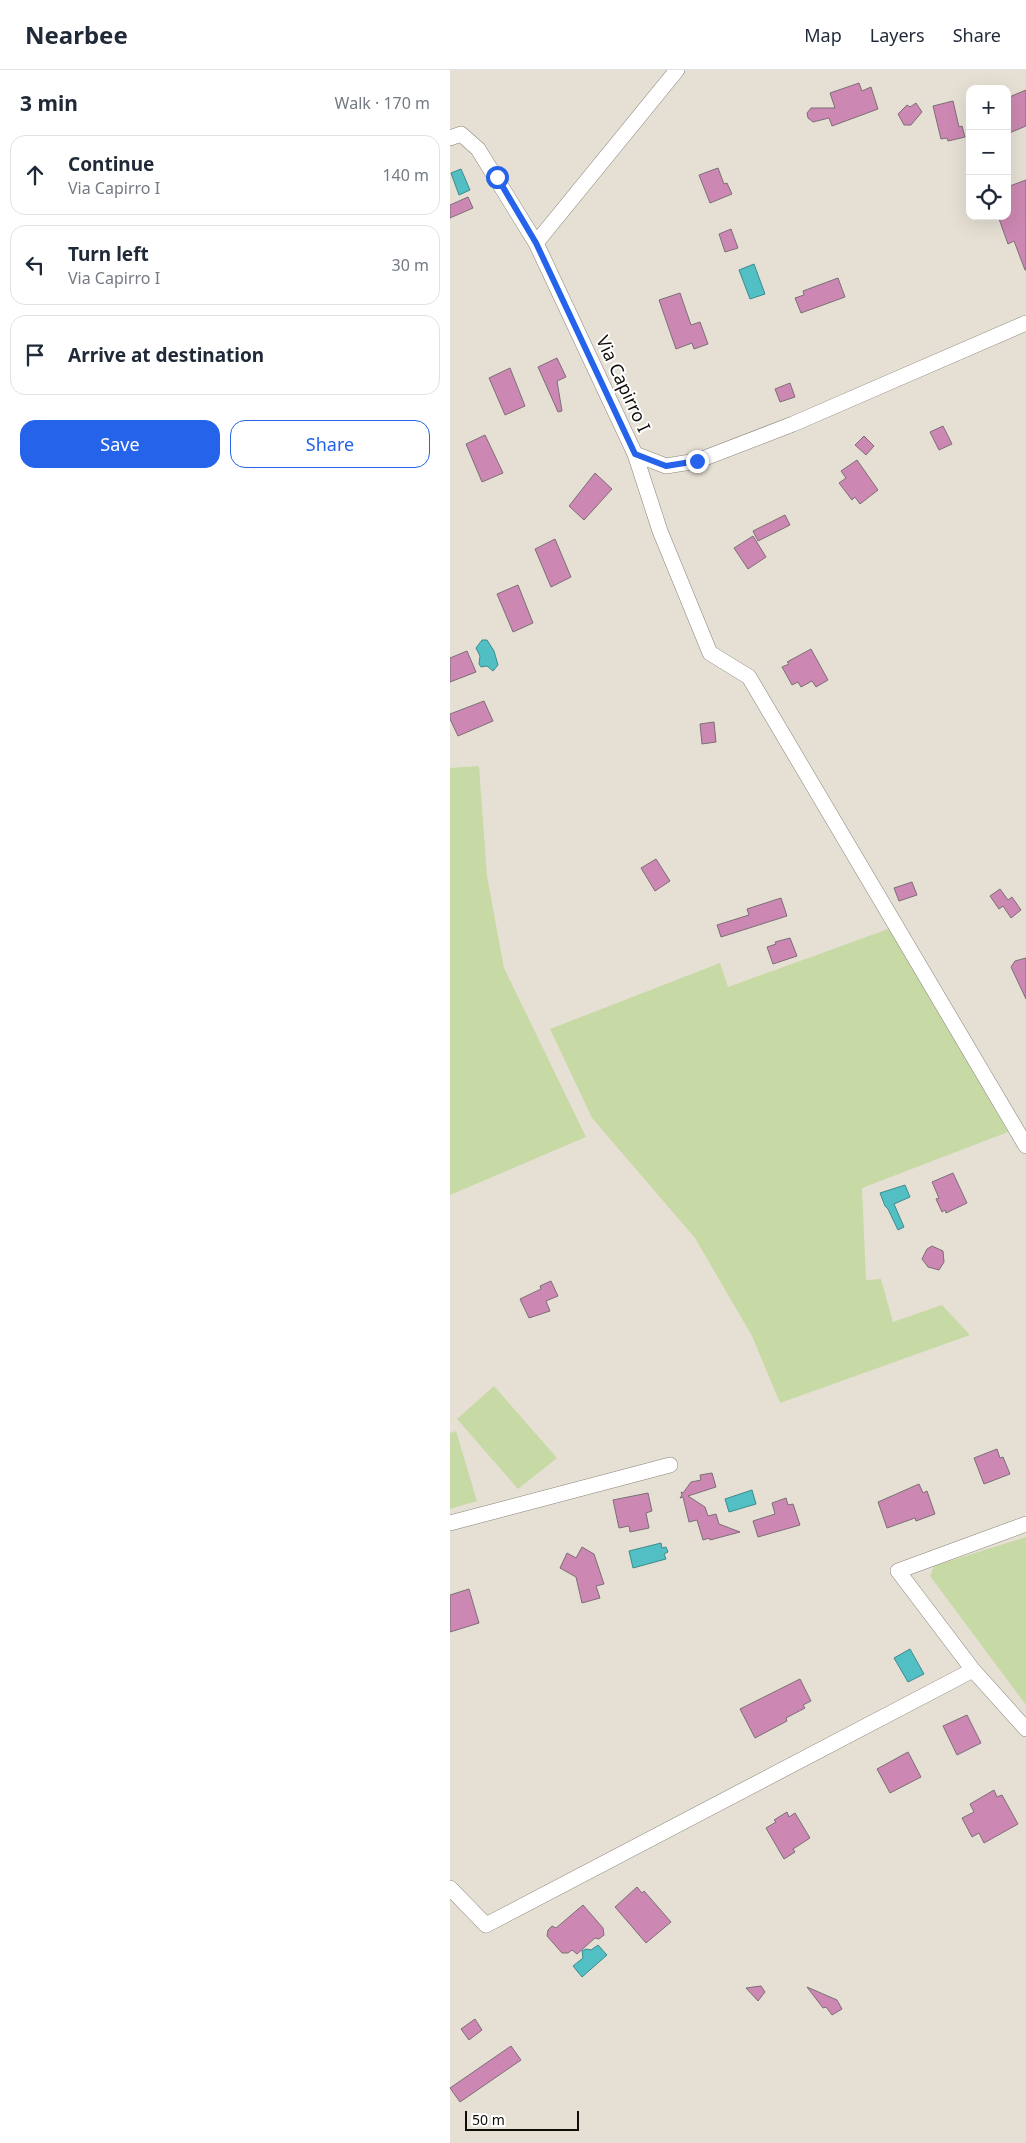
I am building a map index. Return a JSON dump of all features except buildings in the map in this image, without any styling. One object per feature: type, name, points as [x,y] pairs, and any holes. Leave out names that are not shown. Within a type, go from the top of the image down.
[{"type":"street","points":[[536,243],[677,70]]},
{"type":"street","name":"Via Capirro I","points":[[450,138],[461,134],[478,149],[536,243],[635,454],[666,466],[697,461],[793,424],[1026,323]]},
{"type":"street","points":[[635,454],[660,531],[710,653],[749,676],[1026,1146]]},
{"type":"street","points":[[450,1523],[670,1465]]},
{"type":"street","points":[[1026,1524],[898,1571],[973,1670],[1026,1729]]},
{"type":"street","points":[[450,1888],[486,1924],[973,1670]]},
{"type":"green space","points":[[479,766],[487,876],[504,968],[586,1137],[450,1195],[450,768]]},
{"type":"green space","points":[[891,928],[1008,1132],[862,1188],[866,1280],[881,1279],[893,1322],[942,1305],[970,1335],[780,1403],[752,1336],[695,1238],[592,1118],[550,1029],[720,963],[728,987]]},
{"type":"green space","points":[[494,1386],[557,1458],[518,1489],[457,1419]]},
{"type":"green space","points":[[456,1431],[477,1501],[450,1509],[450,1433]]},
{"type":"green space","points":[[1026,1537],[1026,1705],[930,1576],[934,1566]]},
{"type":"water","points":[[461,169],[470,190],[459,195],[451,173]]},
{"type":"water","points":[[754,264],[765,294],[750,299],[739,270]]},
{"type":"water","points":[[482,640],[487,640],[494,651],[498,665],[493,671],[487,666],[481,667],[479,664],[480,656],[476,648]]},
{"type":"water","points":[[905,1185],[910,1197],[894,1204],[904,1227],[898,1230],[880,1193]]},
{"type":"water","points":[[752,1490],[756,1504],[729,1512],[725,1499]]},
{"type":"water","points":[[661,1543],[662,1548],[666,1547],[668,1552],[664,1554],[666,1559],[633,1568],[629,1551]]},
{"type":"water","points":[[910,1649],[924,1674],[908,1682],[894,1658]]},
{"type":"water","points":[[598,1945],[607,1955],[582,1977],[573,1966],[583,1958],[582,1951],[586,1949],[591,1950]]},
{"type":"route","points":[[497,177],[536,243],[635,454],[666,466],[697,461]]}]
